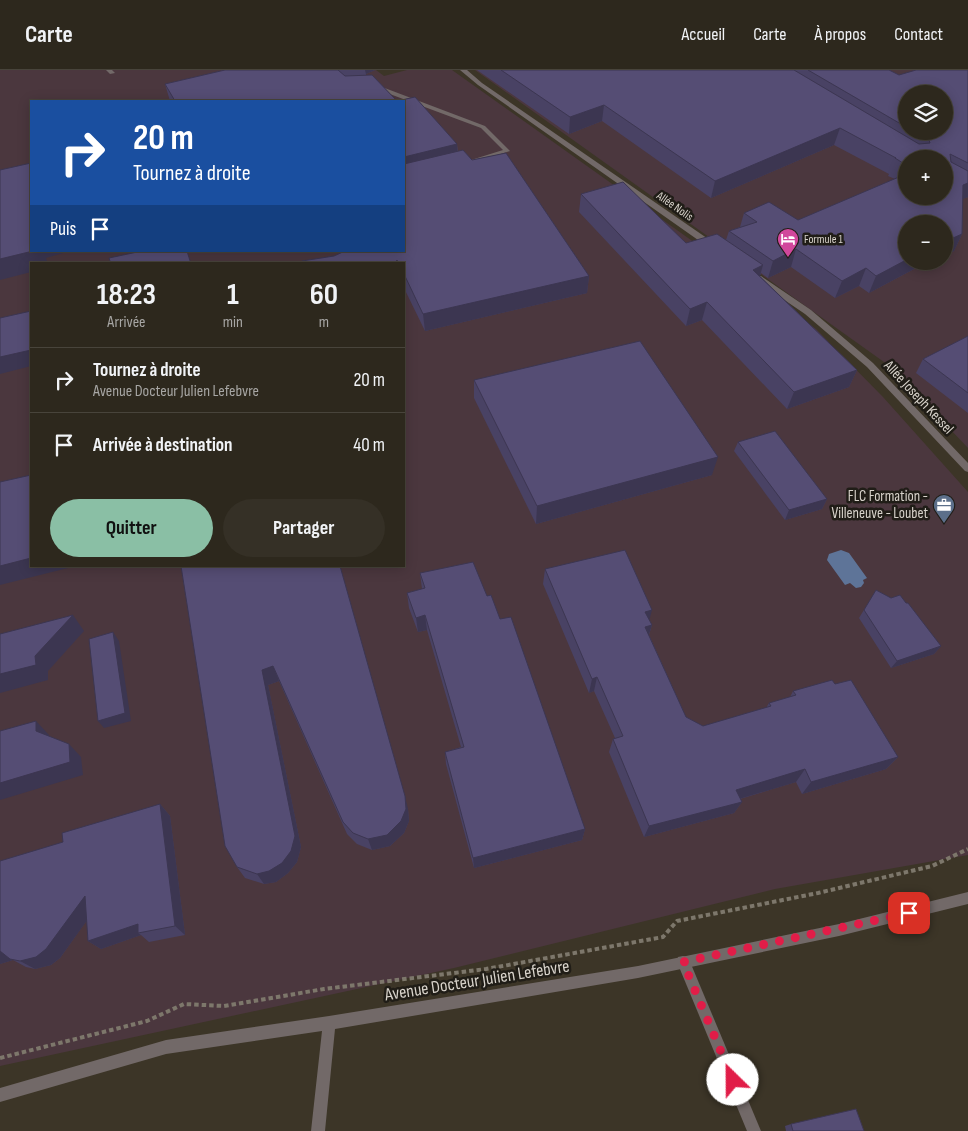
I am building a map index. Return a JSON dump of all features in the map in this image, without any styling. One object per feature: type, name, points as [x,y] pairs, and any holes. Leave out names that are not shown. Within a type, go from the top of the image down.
[{"type":"street","name":"Allée Nolis","points":[[463,70],[480,84],[715,248]]},
{"type":"street","points":[[365,89],[380,88],[482,127],[507,151],[469,162]]},
{"type":"street","name":"Allée Joseph Kessel","points":[[754,275],[808,312],[870,365],[968,469]]},
{"type":"street","name":"Avenue Docteur Julien Lefebvre","points":[[0,1095],[166,1047],[329,1023],[638,972],[839,930],[966,899]]},
{"type":"street","points":[[683,962],[754,1131]]},
{"type":"street","points":[[318,1131],[329,1023]]},
{"type":"path","points":[[0,1058],[147,1021],[184,1004],[224,1006],[324,989],[486,969],[663,937],[677,921],[818,893],[932,866],[968,849]]},
{"type":"shaded area","points":[[0,70],[376,70],[384,76],[407,70],[452,70],[816,329],[883,397],[968,492],[968,855],[775,889],[454,968],[0,1066]]},
{"type":"shaded area","points":[[475,70],[968,70],[968,448],[891,367]]},
{"type":"water","points":[[841,550],[849,553],[867,578],[863,580],[864,583],[861,587],[856,588],[850,583],[845,585],[827,560],[829,554]]},
{"type":"building","points":[[225,70],[338,70],[345,76],[372,75],[396,100],[174,100],[165,84]]},
{"type":"building","points":[[501,70],[794,70],[898,132],[898,140],[912,140],[919,144],[930,143],[929,140],[953,140],[953,85],[898,85],[898,122],[808,70],[889,70],[899,75],[916,70],[968,70],[968,163],[953,156],[953,150],[898,150],[898,160],[840,128],[715,181],[604,105],[570,117]]},
{"type":"building","points":[[415,97],[457,144],[405,157],[405,100],[402,100]]},
{"type":"building","points":[[463,150],[472,160],[506,153],[589,276],[423,314],[405,276],[405,262],[398,262],[397,260],[396,262],[302,262],[334,256],[343,252],[405,252],[405,164]]},
{"type":"building","points":[[30,163],[30,252],[0,259],[0,170]]},
{"type":"building","points":[[953,163],[968,171],[968,183],[963,185],[962,234],[953,238],[953,215],[898,215],[898,264],[876,276],[866,268],[842,281],[796,249],[773,261],[729,231],[757,222],[744,213],[769,202],[798,220],[898,177],[898,205],[953,205]]},
{"type":"building","points":[[623,182],[686,243],[717,234],[763,265],[753,270],[857,370],[794,392],[707,302],[690,309],[581,194]]},
{"type":"building","points":[[137,252],[187,252],[190,262],[110,262],[109,258]]},
{"type":"building","points":[[30,311],[30,350],[0,357],[0,318]]},
{"type":"building","points":[[968,336],[968,393],[923,359]]},
{"type":"building","points":[[640,341],[718,457],[537,506],[474,380]]},
{"type":"building","points":[[775,431],[827,499],[789,510],[738,442]]},
{"type":"building","points":[[30,475],[30,558],[0,566],[0,482]]},
{"type":"building","points":[[625,550],[652,610],[645,612],[652,625],[645,627],[686,717],[703,726],[771,706],[769,703],[796,695],[793,691],[832,680],[835,684],[851,680],[898,757],[811,782],[805,769],[736,790],[742,802],[649,826],[613,739],[623,736],[597,677],[592,679],[545,569]]},
{"type":"building","points":[[473,562],[487,596],[491,595],[500,619],[511,617],[585,829],[473,858],[445,752],[464,747],[425,615],[416,618],[407,593],[425,588],[420,573]]},
{"type":"building","points":[[181,567],[340,567],[405,796],[406,809],[401,821],[387,835],[368,839],[353,833],[343,822],[273,666],[262,670],[295,836],[291,851],[282,863],[269,871],[257,874],[237,867],[225,846]]},
{"type":"building","points":[[876,590],[891,598],[900,595],[941,646],[897,661],[864,610]]},
{"type":"building","points":[[73,615],[35,656],[36,665],[0,674],[0,634]]},
{"type":"building","points":[[113,632],[125,713],[98,721],[89,639]]},
{"type":"building","points":[[36,721],[36,731],[69,744],[70,762],[0,783],[0,731]]},
{"type":"building","points":[[160,804],[175,926],[138,933],[138,924],[88,941],[85,896],[46,949],[36,957],[20,961],[10,959],[0,951],[0,861],[63,842],[62,833]]},
{"type":"building","points":[[856,1109],[864,1131],[793,1131],[791,1124]]},
{"type":"place","name":"Formule 1","points":[[788,258]]},
{"type":"place","name":"FLC Formation - Villeneuve - Loubet","points":[[944,524]]},
{"type":"route","points":[[733,1080],[683,962],[839,930],[909,913]]}]
